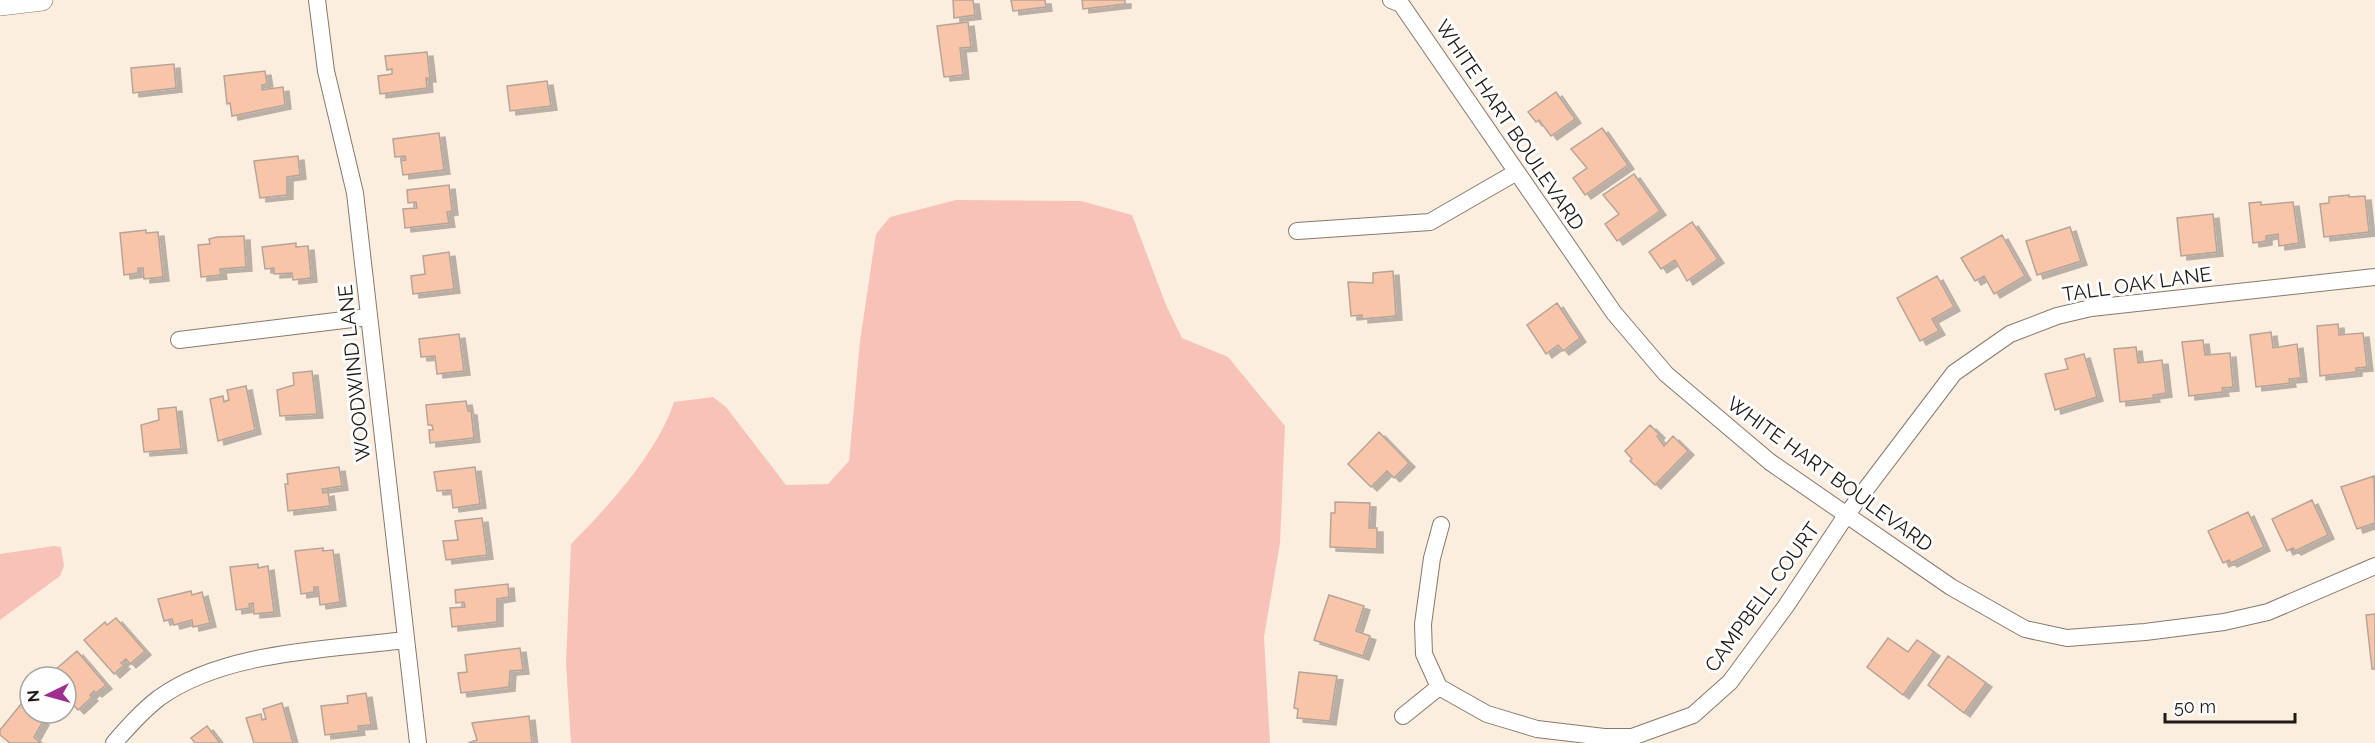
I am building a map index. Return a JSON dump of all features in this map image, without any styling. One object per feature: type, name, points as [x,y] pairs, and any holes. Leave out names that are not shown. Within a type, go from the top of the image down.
[{"type":"street","points":[[0,5],[42,0]]},
{"type":"street","name":"WOODWIND LANE","points":[[317,0],[326,71],[355,193],[418,743]]},
{"type":"street","name":"WHITE HART BOULEVARD","points":[[1398,1],[1614,313],[1666,374],[1770,462],[1951,587],[2025,629],[2067,638],[2145,632],[2224,622],[2268,612],[2375,566]]},
{"type":"street","points":[[1297,231],[1430,222],[1515,172]]},
{"type":"street","name":"TALL OAK LANE","points":[[1847,514],[1954,373],[2010,334],[2057,316],[2091,308],[2375,277]]},
{"type":"street","points":[[179,340],[369,317]]},
{"type":"street","name":"CAMPBELL COURT","points":[[1439,687],[1487,714],[1537,729],[1604,737],[1632,736],[1693,715],[1730,682],[1786,606],[1847,514]]},
{"type":"street","points":[[1403,716],[1439,687],[1424,654],[1424,624],[1432,558],[1441,525]]},
{"type":"street","points":[[114,743],[136,717],[159,698],[186,681],[217,668],[253,660],[405,640]]},
{"type":"shaded area","points":[[956,200],[1081,201],[1132,215],[1166,305],[1182,338],[1228,357],[1285,426],[1280,543],[1264,637],[1270,743],[571,743],[566,663],[571,544],[616,496],[644,459],[674,402],[713,397],[726,407],[786,485],[828,484],[849,461],[860,341],[876,234],[890,217]]},
{"type":"shaded area","points":[[61,547],[64,566],[60,576],[0,620],[0,554]]},
{"type":"building","points":[[953,0],[973,0],[975,15],[954,18]]},
{"type":"building","points":[[1011,0],[1045,0],[1046,7],[1013,11]]},
{"type":"building","points":[[1082,0],[1125,0],[1125,4],[1083,9]]},
{"type":"building","points":[[968,22],[971,47],[960,48],[963,75],[944,77],[937,26]]},
{"type":"building","points":[[427,52],[430,78],[426,78],[427,88],[380,94],[378,76],[392,74],[392,69],[387,70],[385,56]]},
{"type":"building","points":[[174,64],[176,88],[133,93],[131,68]]},
{"type":"building","points":[[265,71],[267,84],[262,85],[262,90],[283,87],[285,105],[232,116],[230,103],[227,104],[224,76]]},
{"type":"building","points":[[547,81],[551,106],[510,111],[507,86]]},
{"type":"building","points":[[1556,92],[1575,119],[1551,136],[1539,120],[1536,122],[1528,112]]},
{"type":"building","points":[[1602,128],[1628,165],[1585,195],[1573,178],[1587,168],[1571,149]]},
{"type":"building","points":[[439,133],[444,170],[403,175],[401,161],[406,160],[405,156],[395,157],[393,139]]},
{"type":"building","points":[[298,156],[300,175],[287,177],[287,195],[260,198],[254,161]]},
{"type":"building","points":[[1634,174],[1660,211],[1617,241],[1605,224],[1619,214],[1603,195]]},
{"type":"building","points":[[449,185],[452,211],[447,212],[449,223],[405,228],[403,209],[417,208],[416,202],[408,203],[407,190]]},
{"type":"building","points":[[2349,195],[2349,197],[2365,196],[2369,232],[2324,237],[2320,204],[2329,203],[2329,197]]},
{"type":"building","points":[[2261,202],[2261,205],[2293,202],[2299,243],[2279,246],[2278,234],[2266,236],[2266,241],[2253,243],[2249,203]]},
{"type":"building","points":[[2213,214],[2217,252],[2181,256],[2177,218]]},
{"type":"building","points":[[1692,222],[1718,259],[1687,281],[1675,260],[1661,269],[1649,252]]},
{"type":"building","points":[[2070,227],[2081,261],[2037,275],[2026,241]]},
{"type":"building","points":[[146,230],[146,233],[158,232],[163,277],[144,279],[143,268],[138,268],[138,273],[124,275],[120,233]]},
{"type":"building","points":[[2002,235],[2025,276],[1994,294],[1984,276],[1975,281],[1961,258]]},
{"type":"building","points":[[244,236],[246,267],[220,269],[221,275],[201,277],[198,245],[210,244],[209,239],[217,237]]},
{"type":"building","points":[[296,243],[296,247],[308,246],[311,278],[293,280],[292,273],[274,274],[274,268],[265,269],[262,247]]},
{"type":"building","points":[[449,252],[454,289],[413,294],[411,276],[425,274],[423,256]]},
{"type":"building","points":[[1393,271],[1396,316],[1362,319],[1362,315],[1351,316],[1348,282],[1373,283],[1373,273]]},
{"type":"building","points":[[1937,276],[1954,307],[1932,319],[1939,331],[1920,341],[1897,298]]},
{"type":"building","points":[[1557,303],[1580,338],[1563,351],[1558,345],[1546,354],[1527,325]]},
{"type":"building","points":[[2338,324],[2339,335],[2363,333],[2367,367],[2356,368],[2356,372],[2320,376],[2317,326]]},
{"type":"building","points":[[2271,332],[2273,348],[2297,344],[2301,378],[2289,379],[2290,383],[2256,387],[2250,335]]},
{"type":"building","points":[[459,334],[464,371],[437,374],[435,356],[421,357],[419,339]]},
{"type":"building","points":[[2203,340],[2205,355],[2230,353],[2233,387],[2222,388],[2223,392],[2189,396],[2182,342]]},
{"type":"building","points":[[2136,347],[2138,363],[2162,360],[2166,393],[2153,395],[2154,398],[2120,402],[2114,349]]},
{"type":"building","points":[[2084,354],[2097,397],[2055,410],[2045,374],[2068,369],[2065,359]]},
{"type":"building","points":[[312,371],[317,414],[280,416],[277,390],[294,385],[293,373]]},
{"type":"building","points":[[246,386],[255,430],[218,441],[210,399],[223,396],[224,402],[229,400],[227,390]]},
{"type":"building","points":[[466,401],[468,411],[471,411],[474,438],[430,443],[429,430],[433,430],[432,425],[428,425],[426,405]]},
{"type":"building","points":[[176,407],[181,449],[144,452],[141,425],[159,420],[158,409]]},
{"type":"building","points":[[1650,425],[1659,434],[1657,436],[1664,446],[1673,436],[1688,451],[1655,485],[1630,461],[1632,459],[1625,451]]},
{"type":"building","points":[[1379,432],[1409,463],[1394,478],[1387,471],[1371,487],[1348,464]]},
{"type":"building","points":[[339,467],[342,486],[322,489],[323,493],[328,492],[330,506],[288,511],[285,484],[288,484],[287,474]]},
{"type":"building","points":[[475,467],[480,504],[453,508],[451,490],[437,491],[434,472]]},
{"type":"building","points":[[2374,476],[2375,523],[2357,529],[2341,487]]},
{"type":"building","points":[[2312,500],[2328,535],[2295,551],[2293,548],[2287,551],[2272,519]]},
{"type":"building","points":[[1335,502],[1370,503],[1369,528],[1377,528],[1377,549],[1330,547],[1331,513],[1335,513]]},
{"type":"building","points":[[2248,512],[2264,547],[2231,563],[2229,560],[2223,563],[2208,531]]},
{"type":"building","points":[[482,518],[487,555],[446,560],[443,541],[458,540],[455,521]]},
{"type":"building","points":[[323,548],[323,551],[333,550],[340,602],[320,605],[318,587],[314,587],[314,592],[301,594],[295,551]]},
{"type":"building","points":[[258,564],[258,568],[268,566],[274,612],[254,614],[253,603],[249,604],[250,608],[236,610],[230,567]]},
{"type":"building","points":[[508,584],[509,597],[497,599],[497,622],[452,627],[450,608],[465,607],[464,602],[456,603],[455,590]]},
{"type":"building","points":[[191,591],[192,595],[202,592],[210,623],[193,627],[192,620],[174,625],[172,619],[164,621],[158,599]]},
{"type":"building","points":[[1329,595],[1364,606],[1356,631],[1370,636],[1363,656],[1314,640]]},
{"type":"building","points":[[2375,614],[2375,669],[2372,669],[2366,615]]},
{"type":"building","points":[[116,618],[145,651],[130,664],[126,659],[121,663],[124,665],[114,674],[84,640],[105,622],[107,625]]},
{"type":"building","points":[[1888,638],[1908,652],[1917,640],[1934,652],[1903,695],[1867,667]]},
{"type":"building","points":[[520,648],[523,670],[510,671],[509,687],[461,693],[458,673],[467,672],[465,655]]},
{"type":"building","points":[[77,651],[106,685],[96,693],[94,691],[90,695],[92,697],[78,710],[78,665],[61,665]]},
{"type":"building","points":[[1948,656],[1986,683],[1964,713],[1928,685]]},
{"type":"building","points":[[1299,672],[1337,676],[1330,721],[1297,718],[1298,709],[1294,708]]},
{"type":"building","points":[[366,693],[371,725],[358,726],[359,731],[325,735],[321,706],[348,703],[347,696]]},
{"type":"building","points":[[282,703],[293,743],[254,743],[246,718],[261,714],[262,720],[266,719],[263,709]]},
{"type":"building","points":[[18,708],[18,725],[41,725],[34,737],[41,743],[10,743],[0,735],[0,730]]},
{"type":"building","points":[[529,716],[532,743],[468,743],[477,740],[472,723]]},
{"type":"building","points":[[207,726],[220,743],[195,743],[191,738]]}]
